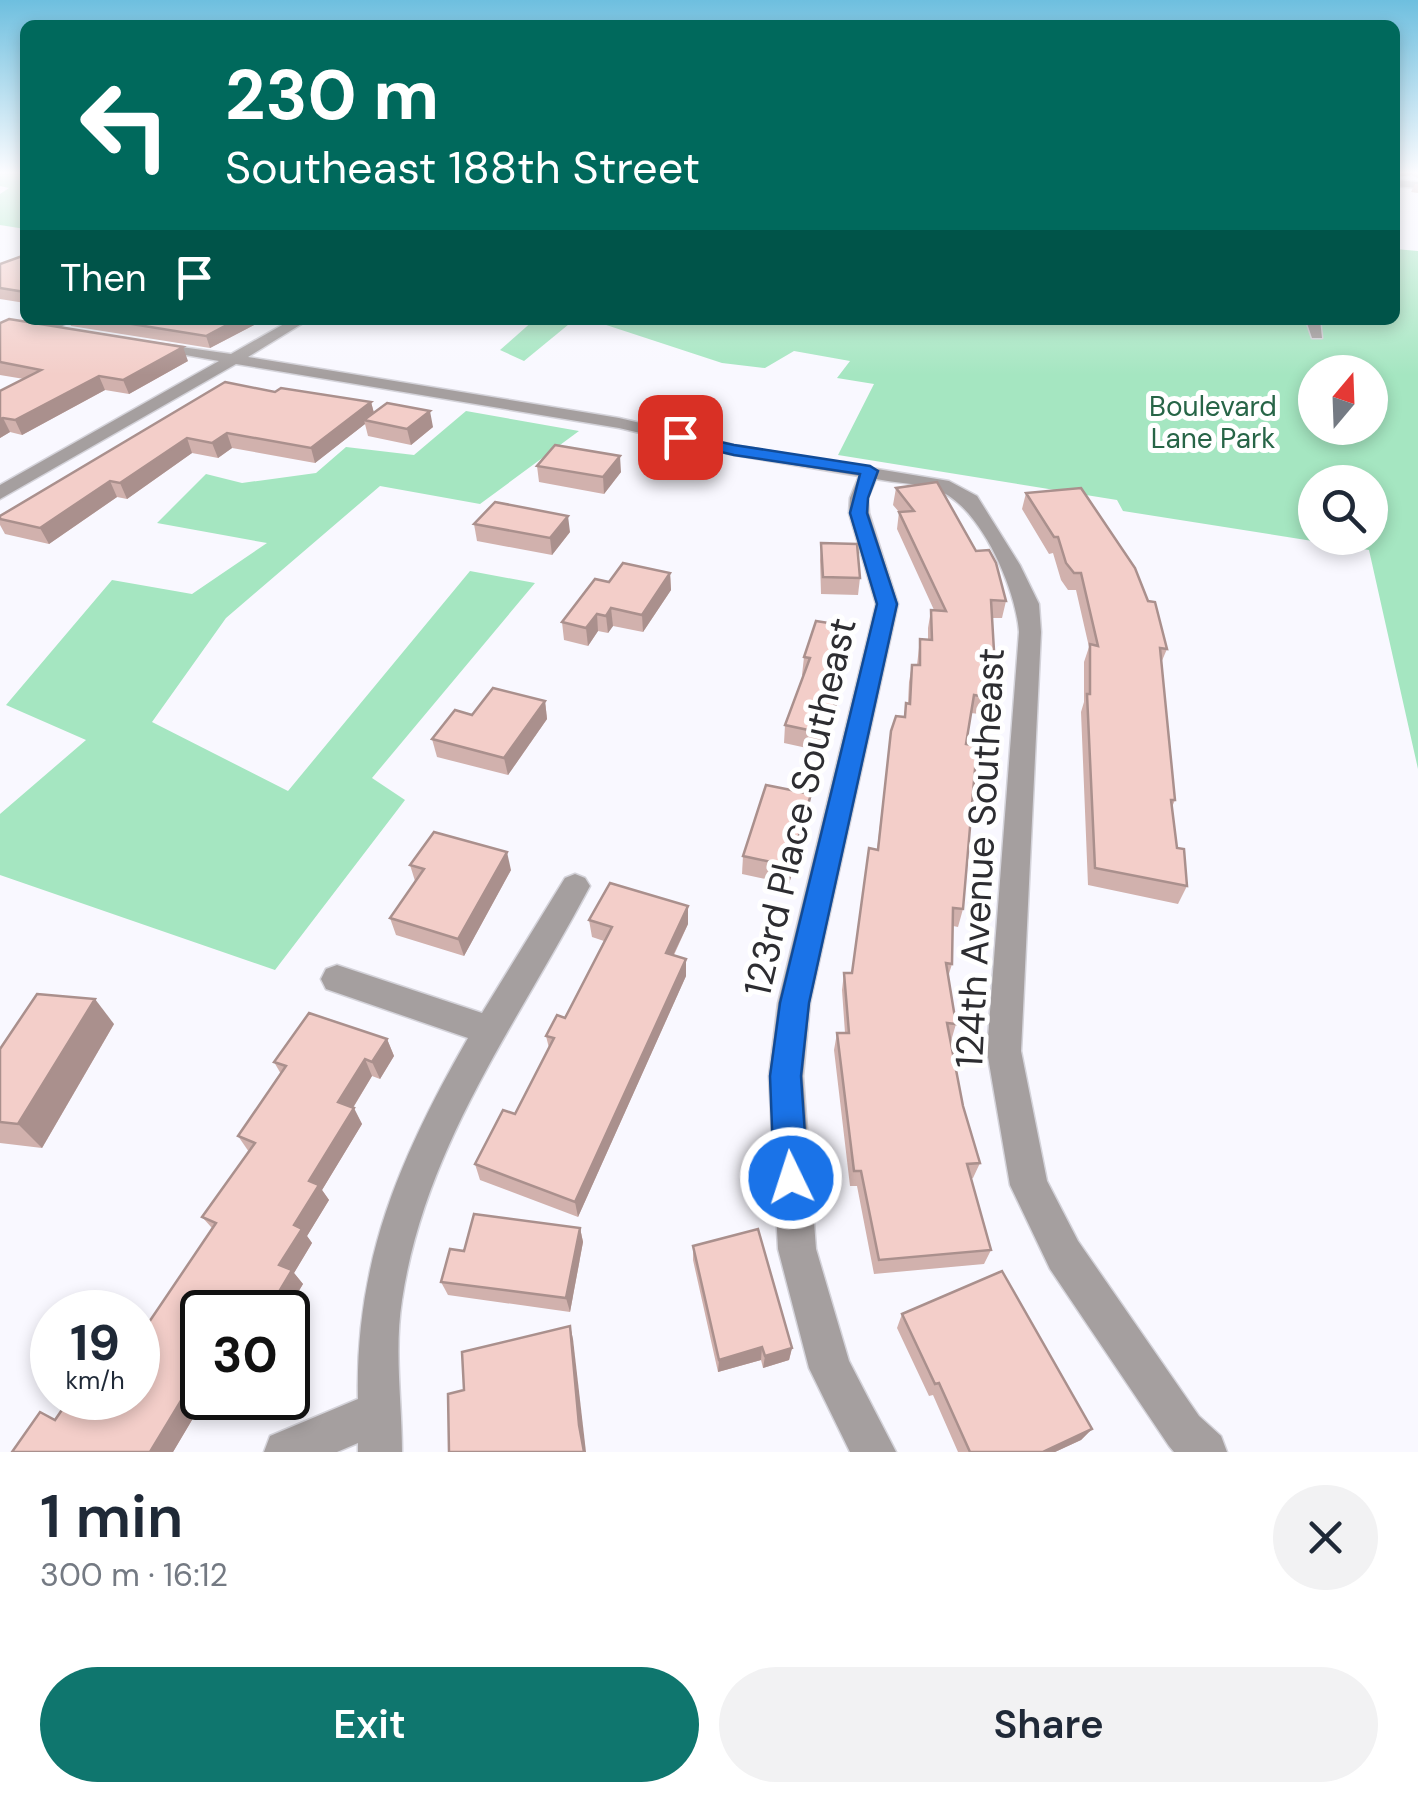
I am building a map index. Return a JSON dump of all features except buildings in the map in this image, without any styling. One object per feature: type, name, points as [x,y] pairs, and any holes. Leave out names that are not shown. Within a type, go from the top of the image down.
[{"type":"street","points":[[0,492],[292,325]]},
{"type":"street","points":[[41,328],[86,336]]},
{"type":"street","points":[[142,344],[619,423],[734,450],[870,471]]},
{"type":"street","name":"124th Avenue Southeast","points":[[870,471],[942,485],[970,500],[1010,565],[1028,604],[1030,632],[1004,1051],[1028,1185],[1064,1255],[1186,1445]]},
{"type":"street","name":"123rd Place Southeast","points":[[870,471],[859,498],[858,513],[887,604],[794,1003],[786,1076],[797,1249],[830,1368],[874,1452]]},
{"type":"street","points":[[286,1452],[380,1432],[381,1302],[395,1236],[414,1180],[490,1032],[575,886]]},
{"type":"street","points":[[337,978],[490,1032]]},
{"type":"lane","points":[[41,328],[52,325]]},
{"type":"green space","name":"Boulevard Lane Park","points":[[1400,249],[1418,251],[1418,769],[1370,555],[1388,555],[1388,465],[1298,465],[1298,539],[1123,511],[1117,500],[838,455],[874,384],[837,378],[850,361],[794,351],[765,368],[722,363],[606,325],[1400,325]]},
{"type":"green space","points":[[528,325],[568,325],[524,361],[500,350]]},
{"type":"green space","points":[[466,411],[579,431],[480,504],[380,486],[226,618],[152,722],[288,791],[470,571],[535,583],[372,778],[405,800],[275,970],[0,875],[0,814],[86,740],[6,705],[112,580],[192,594],[267,543],[157,523],[206,474],[242,483],[316,473],[346,447],[414,455]]},
{"type":"route","points":[[680,437],[734,450],[870,471],[859,498],[858,513],[887,604],[794,1003],[786,1076],[791,1178]]}]
